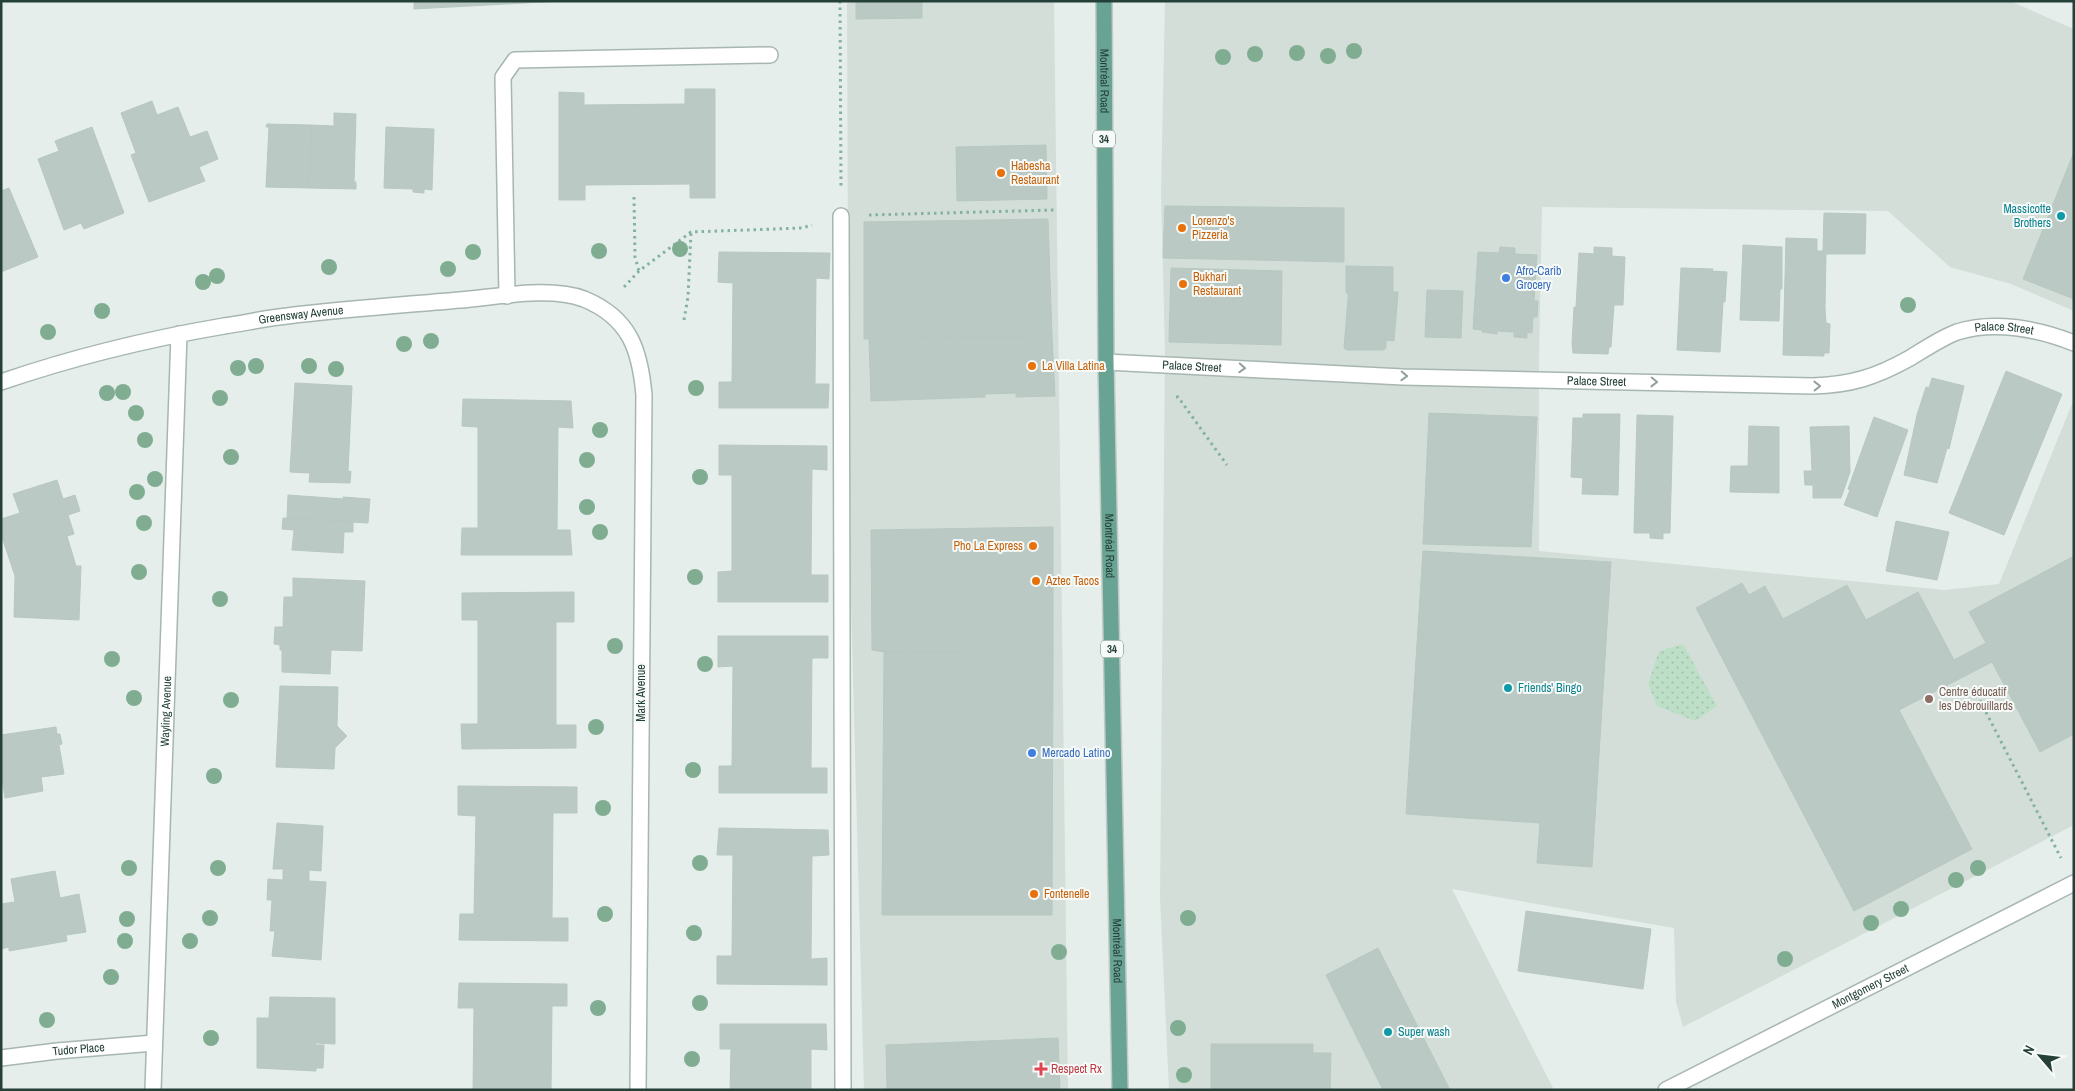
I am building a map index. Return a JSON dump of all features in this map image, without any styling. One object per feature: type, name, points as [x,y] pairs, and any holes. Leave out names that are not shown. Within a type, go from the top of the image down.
[{"type":"main road","name":"Montréal Road","points":[[1104,1],[1106,362],[1120,1090]]},
{"type":"street","points":[[507,296],[503,77],[515,60],[770,55]]},
{"type":"street","points":[[841,216],[843,1090]]},
{"type":"street","name":"Greensway Avenue","points":[[1,382],[89,354],[179,334],[286,316],[507,296],[549,294],[569,295],[604,310]]},
{"type":"street","name":"Mark Avenue","points":[[604,310],[628,333],[636,349],[644,395],[638,1090]]},
{"type":"street","name":"Palace Street","points":[[1106,362],[1402,376],[1812,386],[1839,385],[1866,379],[1890,369],[1956,333],[1977,327],[2034,330],[2074,343]]},
{"type":"street","name":"Wayling Avenue","points":[[153,1090],[179,334]]},
{"type":"street","name":"Montgomery Street","points":[[1666,1090],[2074,883]]},
{"type":"street","name":"Tudor Place","points":[[1,1058],[57,1051],[154,1043]]},
{"type":"path","points":[[840,1],[841,216]]},
{"type":"path","points":[[634,197],[634,257],[639,271]]},
{"type":"path","points":[[604,310],[639,271],[691,232],[802,228],[841,216],[1054,210]]},
{"type":"path","points":[[684,320],[688,298],[691,232]]},
{"type":"path","points":[[1171,397],[1178,397],[1227,465]]},
{"type":"path","points":[[1974,689],[2074,883]]},
{"type":"shaded area","points":[[847,1],[1054,1],[1068,1090],[864,1090],[849,527]]},
{"type":"shaded area","points":[[1165,1],[2010,1],[2074,29],[2074,311],[2011,284],[1950,267],[1888,211],[1542,207],[1539,359],[1539,551],[1945,590],[1999,584],[2074,399],[2074,825],[1683,1027],[1676,1002],[1674,928],[1452,889],[1554,1090],[1169,1090],[1160,898],[1165,351],[1161,195]]},
{"type":"green space","points":[[1683,644],[1717,706],[1695,721],[1657,706],[1648,684],[1659,651]]},
{"type":"building","points":[[414,1],[562,1],[414,9]]},
{"type":"building","points":[[856,1],[922,1],[922,18],[856,19]]},
{"type":"building","points":[[685,89],[715,89],[715,198],[690,198],[690,184],[585,185],[585,200],[559,200],[559,92],[584,93],[584,105],[685,104]]},
{"type":"building","points":[[152,101],[157,115],[178,107],[190,137],[207,131],[218,159],[199,167],[205,181],[149,202],[131,155],[136,153],[121,113]]},
{"type":"building","points":[[334,113],[356,114],[354,182],[356,182],[356,189],[309,188],[311,125],[334,126]]},
{"type":"building","points":[[267,124],[311,125],[309,188],[266,187],[269,127],[266,127]]},
{"type":"building","points":[[92,127],[124,213],[84,229],[81,223],[64,230],[38,159],[59,151],[55,141]]},
{"type":"building","points":[[386,127],[434,129],[432,190],[424,189],[424,193],[413,192],[413,189],[384,188]]},
{"type":"building","name":"Habesha Restaurant","points":[[1046,145],[1047,199],[957,201],[956,147]]},
{"type":"building","name":"Massicotte Brothers","points":[[2074,152],[2074,299],[2023,279]]},
{"type":"building","points":[[9,188],[38,257],[1,272],[1,191]]},
{"type":"building","points":[[1165,206],[1344,208],[1344,262],[1163,258]]},
{"type":"building","points":[[1824,213],[1866,214],[1865,254],[1826,254],[1823,251]]},
{"type":"building","points":[[1048,219],[1052,336],[864,339],[864,222]]},
{"type":"building","points":[[1786,238],[1817,239],[1817,251],[1823,251],[1826,254],[1825,308],[1826,323],[1830,324],[1829,353],[1824,353],[1824,356],[1783,355]]},
{"type":"building","points":[[1743,245],[1782,247],[1782,289],[1780,289],[1779,321],[1740,320]]},
{"type":"building","name":"Afro-Carib Grocery","points":[[1500,247],[1515,248],[1515,254],[1537,255],[1534,301],[1538,301],[1537,317],[1533,317],[1532,333],[1527,332],[1527,338],[1514,337],[1514,332],[1497,331],[1497,334],[1473,329],[1478,252],[1499,253]]},
{"type":"building","points":[[1594,247],[1612,248],[1612,256],[1625,257],[1623,305],[1614,305],[1611,347],[1609,347],[1608,354],[1573,353],[1574,307],[1576,307],[1579,253],[1594,254]]},
{"type":"building","points":[[719,252],[830,253],[829,279],[816,278],[815,384],[829,384],[828,408],[719,408],[719,382],[732,382],[733,283],[718,282]]},
{"type":"building","points":[[1346,266],[1393,267],[1393,292],[1398,292],[1394,341],[1386,340],[1386,348],[1383,350],[1347,350],[1344,348],[1348,299],[1348,293],[1346,293]]},
{"type":"building","points":[[1171,268],[1282,271],[1281,345],[1169,342]]},
{"type":"building","points":[[1681,268],[1713,269],[1712,271],[1727,272],[1720,352],[1677,350]]},
{"type":"building","points":[[1427,290],[1463,291],[1461,338],[1425,337]]},
{"type":"building","points":[[1052,336],[1055,396],[1016,397],[1016,393],[985,394],[985,397],[871,401],[869,339]]},
{"type":"building","points":[[2006,371],[2062,394],[2004,535],[1949,513]]},
{"type":"building","points":[[1932,378],[1964,386],[1949,449],[1947,448],[1937,483],[1904,475],[1917,415],[1926,387],[1929,388]]},
{"type":"building","points":[[295,383],[352,386],[348,472],[351,471],[350,483],[309,482],[310,473],[290,472]]},
{"type":"building","points":[[463,399],[571,401],[573,428],[558,427],[557,530],[570,530],[572,555],[461,555],[462,528],[478,528],[478,427],[462,426]]},
{"type":"building","points":[[1429,413],[1537,417],[1531,547],[1423,544]]},
{"type":"building","points":[[1583,414],[1620,414],[1618,495],[1582,494],[1583,478],[1571,477],[1573,418],[1583,418]]},
{"type":"building","points":[[1637,415],[1673,416],[1670,533],[1663,533],[1663,539],[1650,538],[1650,533],[1634,533]]},
{"type":"building","points":[[1874,417],[1908,430],[1877,517],[1844,505]]},
{"type":"building","points":[[1749,426],[1779,427],[1779,493],[1730,492],[1731,466],[1748,466]]},
{"type":"building","points":[[1849,426],[1850,472],[1841,498],[1813,498],[1813,485],[1805,485],[1804,471],[1812,471],[1810,427]]},
{"type":"building","points":[[719,445],[827,446],[827,470],[812,469],[811,575],[828,575],[828,602],[718,602],[718,572],[732,571],[732,475],[719,475]]},
{"type":"building","points":[[57,480],[63,499],[75,495],[80,511],[68,515],[74,534],[67,536],[76,566],[81,566],[79,620],[14,617],[15,576],[1,534],[1,519],[20,513],[13,494]]},
{"type":"building","points":[[288,495],[370,499],[368,523],[287,518]]},
{"type":"building","points":[[283,518],[353,522],[353,532],[344,532],[343,553],[292,550],[294,530],[282,529]]},
{"type":"building","points":[[1896,521],[1949,532],[1937,580],[1886,571]]},
{"type":"building","points":[[1053,527],[1053,653],[884,652],[872,650],[871,530]]},
{"type":"building","name":"Friends' Bingo","points":[[1423,551],[1611,562],[1592,867],[1537,863],[1540,823],[1406,814]]},
{"type":"building","points":[[2074,556],[2074,734],[2040,752],[1992,662],[1899,710],[1972,849],[1854,911],[1696,608],[1742,583],[1749,595],[1765,586],[1783,619],[1847,585],[1866,620],[1918,592],[1954,660],[1986,643],[1969,612]]},
{"type":"building","points":[[293,578],[365,581],[362,651],[331,650],[330,674],[282,672],[282,650],[280,650],[280,645],[274,644],[275,627],[283,627],[284,597],[293,597]]},
{"type":"building","points":[[574,592],[574,622],[556,622],[556,725],[576,725],[576,748],[462,749],[461,724],[478,724],[478,620],[462,620],[462,593]]},
{"type":"building","points":[[718,636],[828,636],[828,658],[812,658],[811,768],[827,768],[827,793],[719,793],[719,766],[732,766],[733,666],[718,667]]},
{"type":"building","points":[[884,652],[1053,653],[1052,915],[882,915]]},
{"type":"building","points":[[280,686],[338,687],[337,726],[347,736],[335,748],[334,769],[276,767]]},
{"type":"building","points":[[56,727],[62,744],[59,745],[64,774],[41,777],[43,791],[5,798],[1,770],[1,735]]},
{"type":"building","points":[[458,786],[577,787],[577,813],[553,813],[552,918],[568,918],[568,941],[459,940],[460,914],[474,914],[476,816],[458,815]]},
{"type":"building","points":[[277,823],[323,826],[321,871],[309,870],[309,881],[326,882],[321,960],[272,956],[275,931],[270,931],[272,900],[267,900],[268,879],[283,880],[283,869],[273,869]]},
{"type":"building","points":[[719,828],[828,830],[829,855],[812,856],[811,959],[827,958],[827,985],[717,984],[717,956],[732,956],[733,855],[717,855]]},
{"type":"building","points":[[55,871],[60,898],[79,894],[86,932],[66,935],[67,941],[9,951],[9,947],[1,949],[1,904],[15,902],[11,879]]},
{"type":"building","points":[[1526,911],[1651,929],[1643,989],[1518,971]]},
{"type":"building","name":"Super wash","points":[[1378,948],[1450,1090],[1383,1090],[1326,975]]},
{"type":"building","points":[[459,983],[567,984],[567,1006],[552,1006],[551,1090],[473,1090],[474,1008],[458,1008]]},
{"type":"building","points":[[270,997],[335,998],[335,1044],[316,1043],[315,1045],[324,1045],[323,1068],[316,1068],[316,1071],[257,1068],[257,1018],[269,1018]]},
{"type":"building","points":[[720,1024],[826,1024],[827,1050],[811,1049],[811,1090],[730,1090],[731,1049],[720,1049]]},
{"type":"building","points":[[1058,1038],[1060,1090],[887,1090],[886,1045]]},
{"type":"building","points":[[1211,1044],[1313,1044],[1313,1053],[1331,1053],[1330,1090],[1211,1090]]},
{"type":"place","name":"Habesha Restaurant","points":[[1001,173]]},
{"type":"place","name":"Massicotte Brothers","points":[[2061,216]]},
{"type":"place","name":"Lorenzo's Pizzeria","points":[[1182,228]]},
{"type":"place","name":"Afro-Carib Grocery","points":[[1506,278]]},
{"type":"place","name":"Bukhari Restaurant","points":[[1183,284]]},
{"type":"place","name":"La Villa Latina","points":[[1032,366]]},
{"type":"place","name":"Pho La Express","points":[[1033,546]]},
{"type":"place","name":"Aztec Tacos","points":[[1036,581]]},
{"type":"place","name":"Friends' Bingo","points":[[1508,688]]},
{"type":"place","name":"Centre éducatif les Débrouillards","points":[[1929,699]]},
{"type":"place","name":"Mercado Latino","points":[[1032,753]]},
{"type":"place","name":"Fontenelle","points":[[1034,894]]},
{"type":"place","name":"Super wash","points":[[1388,1032]]},
{"type":"place","name":"Respect Rx","points":[[1041,1069]]}]
